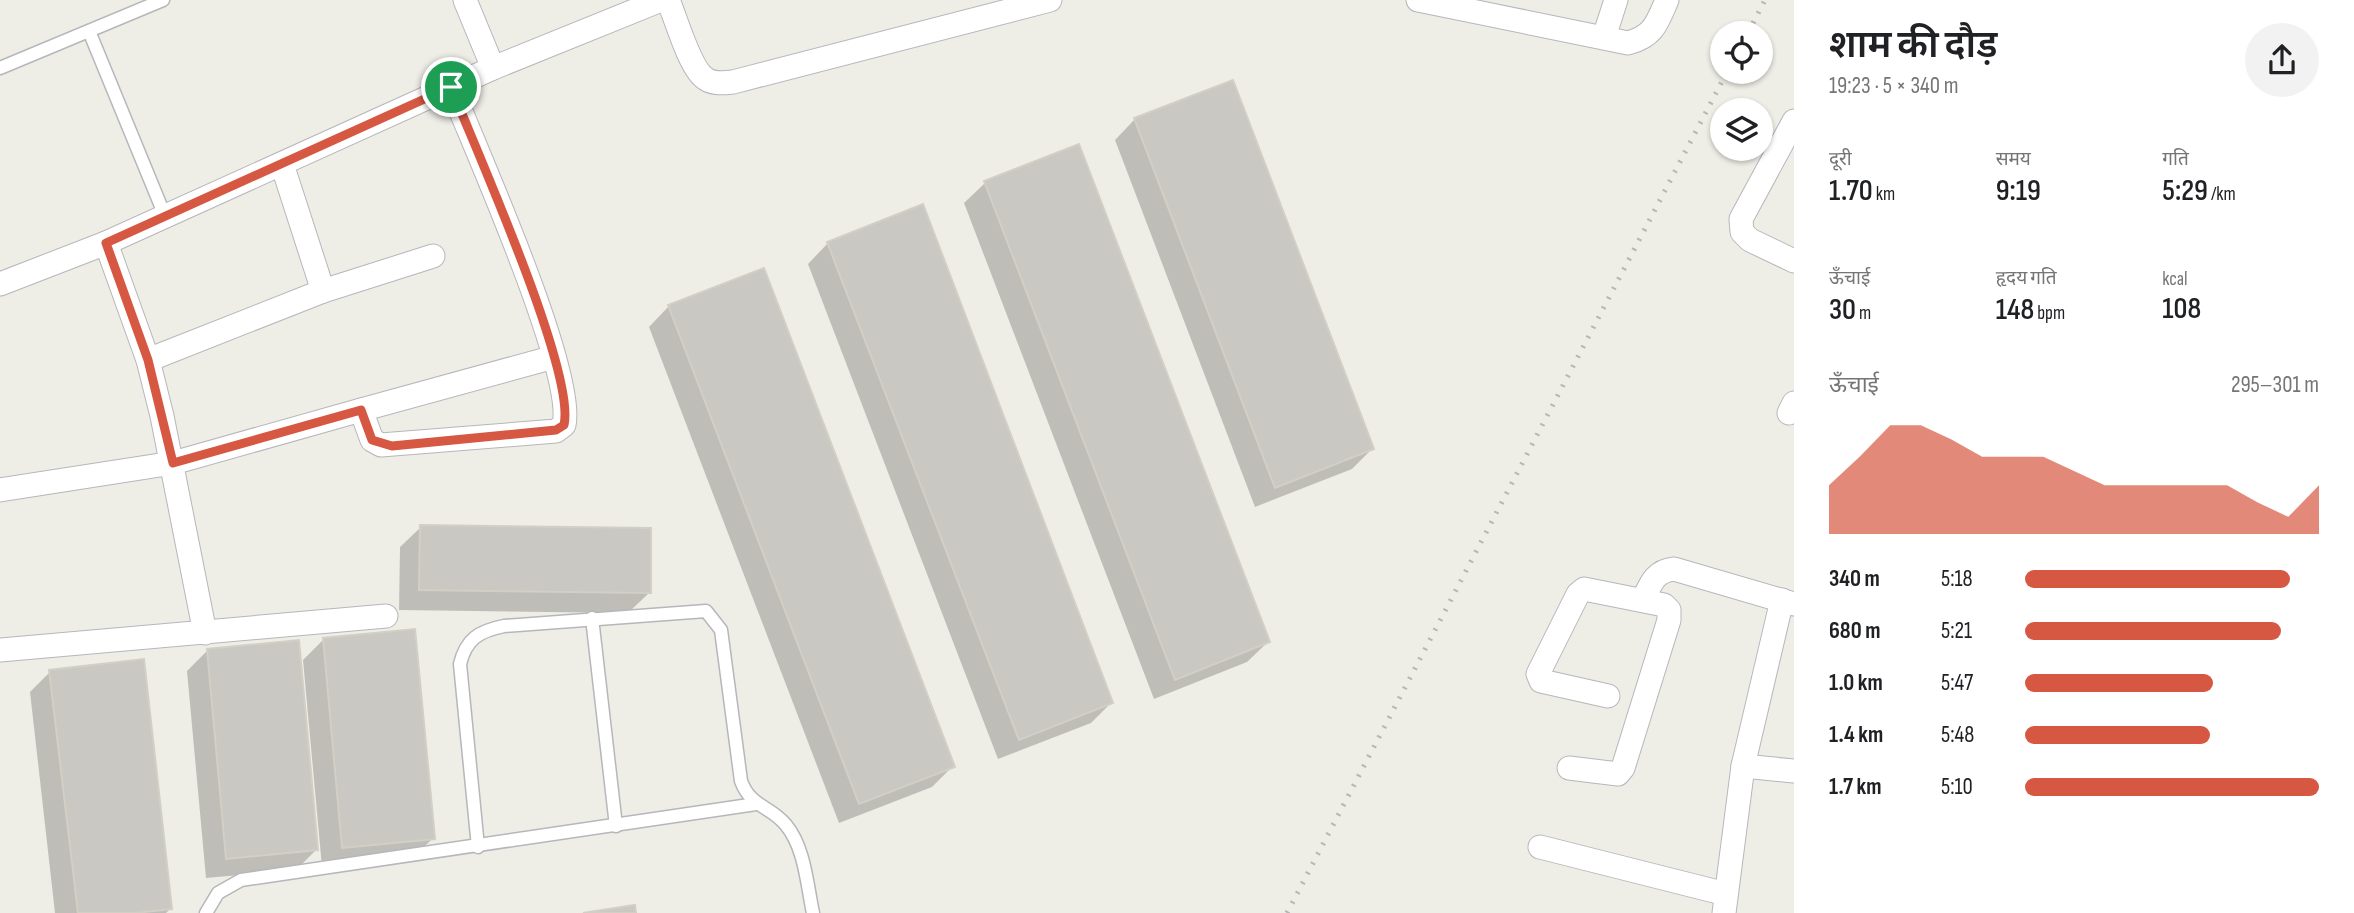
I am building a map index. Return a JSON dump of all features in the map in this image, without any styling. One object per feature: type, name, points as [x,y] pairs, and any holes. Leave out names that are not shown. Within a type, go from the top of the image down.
[{"type":"street","points":[[465,0],[493,68]]},
{"type":"street","points":[[0,285],[106,243],[493,68],[661,0]]},
{"type":"street","points":[[668,0],[696,69],[706,80],[718,83],[733,82],[1050,0]]},
{"type":"street","points":[[1419,0],[1628,43],[1645,39],[1657,24],[1667,0]]},
{"type":"street","points":[[1604,37],[1616,0]]},
{"type":"street","points":[[361,410],[372,440],[381,445],[556,430],[564,425],[566,415],[554,357],[451,87]]},
{"type":"street","points":[[1793,124],[1741,219],[1742,232],[1750,240],[1794,261]]},
{"type":"street","points":[[282,164],[323,291]]},
{"type":"street","points":[[106,243],[148,360],[173,463],[205,633]]},
{"type":"street","points":[[148,360],[323,291],[433,257]]},
{"type":"street","points":[[0,490],[173,463],[554,357]]},
{"type":"street","points":[[1539,848],[1725,904],[1743,766],[1788,602],[1674,569],[1662,570],[1655,576],[1643,600]]},
{"type":"street","points":[[1569,768],[1609,775],[1618,774],[1623,768],[1669,621],[1669,610],[1664,605],[1584,589],[1578,594],[1539,667],[1538,674],[1541,681],[1608,696]]},
{"type":"street","points":[[0,650],[386,616]]},
{"type":"street","points":[[1743,766],[1794,771]]},
{"type":"lane","points":[[0,68],[163,0]]},
{"type":"lane","points":[[89,31],[166,216]]},
{"type":"lane","points":[[478,847],[460,664],[464,649],[473,637],[485,630],[592,618],[706,611],[715,619],[721,630],[741,781],[746,796],[779,818],[795,840],[813,913]]},
{"type":"lane","points":[[592,618],[616,826]]},
{"type":"lane","points":[[206,913],[218,893],[241,880],[756,804]]},
{"type":"building","points":[[1233,80],[1374,449],[1275,488],[1134,118]]},
{"type":"building","points":[[1079,144],[1270,642],[1175,680],[984,181]]},
{"type":"building","points":[[923,204],[1113,703],[1019,740],[827,242]]},
{"type":"building","points":[[764,268],[955,767],[859,804],[668,305]]},
{"type":"building","points":[[420,525],[651,528],[651,593],[419,590]]},
{"type":"building","points":[[415,629],[435,839],[342,848],[323,638]]},
{"type":"building","points":[[299,640],[318,850],[226,859],[207,649]]},
{"type":"building","points":[[144,659],[172,909],[135,913],[78,913],[49,670]]},
{"type":"building","points":[[635,905],[636,913],[583,913]]},
{"type":"railway","points":[[1754,21],[1765,0]]},
{"type":"railway","points":[[1287,913],[1721,84]]},
{"type":"route","points":[[451,87],[554,357],[566,415],[564,425],[556,430],[392,446],[381,445],[372,440],[361,410],[173,463],[148,360],[106,243],[451,87]]}]
